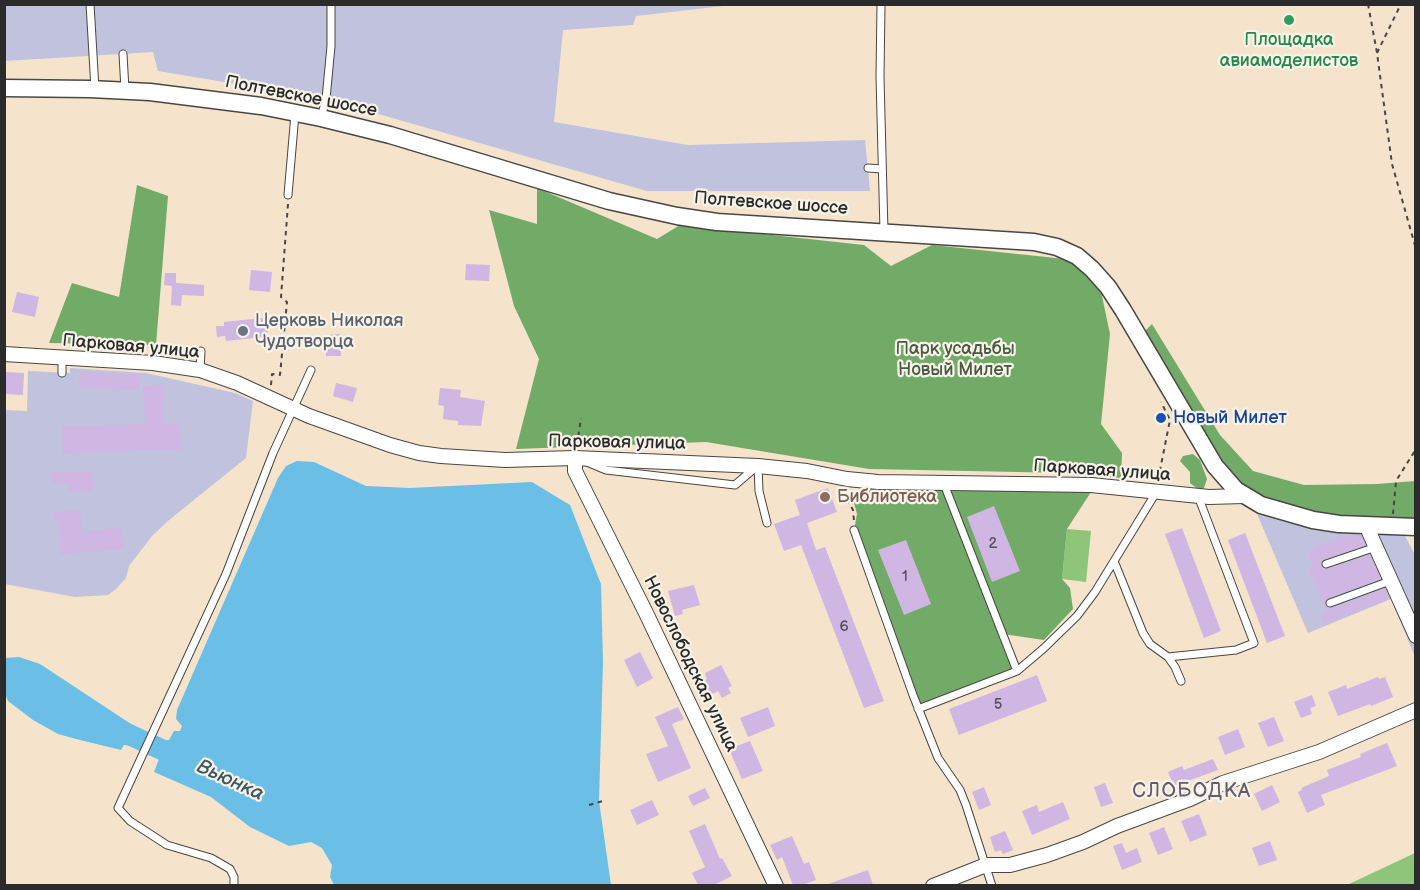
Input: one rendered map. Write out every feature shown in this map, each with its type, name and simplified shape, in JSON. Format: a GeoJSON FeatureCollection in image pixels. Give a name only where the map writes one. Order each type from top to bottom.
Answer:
{"type":"FeatureCollection","features":[{"type":"Feature","properties":{"kind":"street","name":"Полтевское шоссе"},"geometry":{"type":"LineString","coordinates":[[4,88],[125,91],[203,98],[295,112],[390,135],[639,209],[717,222],[1034,242],[1057,247],[1077,256],[1092,269],[1113,295],[1215,466],[1229,484],[1244,496],[1261,505],[1313,520],[1339,524],[1416,527]]}},
{"type":"Feature","properties":{"kind":"street","name":"Парковая улица"},"geometry":{"type":"LineString","coordinates":[[4,354],[153,363],[200,370],[294,409],[390,445],[419,453],[489,459],[575,458],[758,466],[878,482],[1091,485],[1219,498],[1244,496]]}},
{"type":"Feature","properties":{"kind":"street","name":"Новослободская улица"},"geometry":{"type":"LineString","coordinates":[[575,458],[575,471],[646,613],[776,885]]}},
{"type":"Feature","properties":{"kind":"street"},"geometry":{"type":"LineString","coordinates":[[1369,525],[1369,532],[1416,636]]}},
{"type":"Feature","properties":{"kind":"street"},"geometry":{"type":"LineString","coordinates":[[933,885],[986,865],[1010,865],[1083,842],[1117,826],[1190,799],[1223,783],[1319,752],[1416,710]]}},
{"type":"Feature","properties":{"kind":"lane"},"geometry":{"type":"LineString","coordinates":[[90,4],[95,89]]}},
{"type":"Feature","properties":{"kind":"lane"},"geometry":{"type":"LineString","coordinates":[[321,118],[326,99],[331,46],[331,4]]}},
{"type":"Feature","properties":{"kind":"lane"},"geometry":{"type":"LineString","coordinates":[[881,4],[880,77],[884,232]]}},
{"type":"Feature","properties":{"kind":"lane"},"geometry":{"type":"LineString","coordinates":[[123,54],[125,91]]}},
{"type":"Feature","properties":{"kind":"lane"},"geometry":{"type":"LineString","coordinates":[[288,195],[295,112]]}},
{"type":"Feature","properties":{"kind":"lane"},"geometry":{"type":"LineString","coordinates":[[868,168],[882,169]]}},
{"type":"Feature","properties":{"kind":"lane"},"geometry":{"type":"LineString","coordinates":[[200,370],[201,351]]}},
{"type":"Feature","properties":{"kind":"lane"},"geometry":{"type":"LineString","coordinates":[[62,358],[62,373]]}},
{"type":"Feature","properties":{"kind":"lane"},"geometry":{"type":"LineString","coordinates":[[234,885],[234,878],[230,870],[211,858],[167,845],[130,821],[118,808],[226,574],[273,453],[311,370]]}},
{"type":"Feature","properties":{"kind":"lane"},"geometry":{"type":"LineString","coordinates":[[575,458],[606,470],[735,485],[758,466]]}},
{"type":"Feature","properties":{"kind":"lane"},"geometry":{"type":"LineString","coordinates":[[758,466],[759,491],[767,523]]}},
{"type":"Feature","properties":{"kind":"lane"},"geometry":{"type":"LineString","coordinates":[[944,484],[1017,671]]}},
{"type":"Feature","properties":{"kind":"lane"},"geometry":{"type":"LineString","coordinates":[[918,709],[1017,671],[1077,616],[1157,491]]}},
{"type":"Feature","properties":{"kind":"lane"},"geometry":{"type":"LineString","coordinates":[[1168,657],[1236,650],[1254,644],[1198,496]]}},
{"type":"Feature","properties":{"kind":"lane"},"geometry":{"type":"LineString","coordinates":[[854,530],[918,709],[938,758],[960,790],[992,885]]}},
{"type":"Feature","properties":{"kind":"lane"},"geometry":{"type":"LineString","coordinates":[[1326,564],[1376,547]]}},
{"type":"Feature","properties":{"kind":"lane"},"geometry":{"type":"LineString","coordinates":[[1114,561],[1143,633],[1150,644],[1168,657],[1175,666],[1181,681]]}},
{"type":"Feature","properties":{"kind":"lane"},"geometry":{"type":"LineString","coordinates":[[1330,603],[1390,581]]}},
{"type":"Feature","properties":{"kind":"path"},"geometry":{"type":"LineString","coordinates":[[1368,4],[1392,164],[1416,249]]}},
{"type":"Feature","properties":{"kind":"path"},"geometry":{"type":"LineString","coordinates":[[1377,53],[1401,4]]}},
{"type":"Feature","properties":{"kind":"path"},"geometry":{"type":"LineString","coordinates":[[270,398],[272,374],[280,375],[287,302],[281,297],[288,195]]}},
{"type":"Feature","properties":{"kind":"path"},"geometry":{"type":"LineString","coordinates":[[575,458],[580,418]]}},
{"type":"Feature","properties":{"kind":"path"},"geometry":{"type":"LineString","coordinates":[[1157,491],[1170,420]]}},
{"type":"Feature","properties":{"kind":"path"},"geometry":{"type":"LineString","coordinates":[[1392,526],[1396,481],[1416,448]]}},
{"type":"Feature","properties":{"kind":"path"},"geometry":{"type":"LineString","coordinates":[[843,478],[843,490],[853,510],[854,530]]}},
{"type":"Feature","properties":{"kind":"path"},"geometry":{"type":"LineString","coordinates":[[589,805],[603,801]]}},
{"type":"Feature","properties":{"kind":"shaded area"},"geometry":{"type":"Polygon","coordinates":[[[5,5],[732,5],[636,16],[633,25],[563,30],[554,122],[688,145],[865,140],[870,191],[647,191],[326,99],[158,71],[153,52],[5,61],[5,5]]]}},
{"type":"Feature","properties":{"kind":"shaded area"},"geometry":{"type":"Polygon","coordinates":[[[70,368],[146,373],[235,393],[253,401],[246,458],[152,536],[129,566],[126,578],[108,595],[75,597],[5,584],[4,410],[27,411],[28,371],[70,373],[70,368]]]}},
{"type":"Feature","properties":{"kind":"shaded area"},"geometry":{"type":"Polygon","coordinates":[[[1257,514],[1314,530],[1405,536],[1415,555],[1415,657],[1391,599],[1308,633],[1257,514]]]}},
{"type":"Feature","properties":{"kind":"green space"},"geometry":{"type":"Polygon","coordinates":[[[137,185],[168,196],[156,345],[49,343],[72,283],[119,297],[137,185]]]}},
{"type":"Feature","properties":{"kind":"green space","name":"Парк усадьбы Новый Милет"},"geometry":{"type":"Polygon","coordinates":[[[537,188],[657,239],[680,225],[864,245],[891,266],[932,245],[1065,259],[1099,282],[1110,334],[1101,424],[1122,453],[1121,478],[1068,473],[869,469],[706,442],[516,449],[539,359],[514,306],[489,210],[537,224],[537,188]]]}},
{"type":"Feature","properties":{"kind":"green space"},"geometry":{"type":"Polygon","coordinates":[[[1152,324],[1220,435],[1253,471],[1304,485],[1415,481],[1415,521],[1332,516],[1295,508],[1247,489],[1222,464],[1144,332],[1152,324]]]}},
{"type":"Feature","properties":{"kind":"green space"},"geometry":{"type":"Polygon","coordinates":[[[1193,454],[1200,460],[1207,479],[1204,488],[1199,490],[1190,483],[1190,472],[1180,461],[1183,456],[1193,454]]]}},
{"type":"Feature","properties":{"kind":"green space"},"geometry":{"type":"Polygon","coordinates":[[[865,486],[940,490],[1091,492],[1067,529],[1062,579],[1070,588],[1073,609],[1044,640],[1003,634],[1017,671],[918,709],[854,530],[857,514],[853,499],[865,486]]]}},
{"type":"Feature","properties":{"kind":"green space"},"geometry":{"type":"Polygon","coordinates":[[[1067,529],[1091,531],[1086,582],[1062,579],[1067,529]]]}},
{"type":"Feature","properties":{"kind":"green space"},"geometry":{"type":"Polygon","coordinates":[[[1415,853],[1415,885],[1347,885],[1415,853]]]}},
{"type":"Feature","properties":{"kind":"water"},"geometry":{"type":"Polygon","coordinates":[[[297,461],[314,462],[366,486],[410,488],[532,482],[570,505],[601,584],[603,662],[599,801],[611,885],[334,885],[330,877],[332,865],[322,848],[311,842],[289,846],[250,827],[211,797],[154,772],[159,759],[153,754],[158,740],[169,740],[174,731],[180,731],[182,726],[176,719],[177,710],[278,478],[286,466],[297,461]]]}},
{"type":"Feature","properties":{"kind":"water"},"geometry":{"type":"Polygon","coordinates":[[[19,657],[40,664],[131,724],[131,727],[142,733],[136,746],[124,745],[121,750],[58,734],[33,720],[8,701],[5,694],[5,658],[19,657]]]}},
{"type":"Feature","properties":{"kind":"building"},"geometry":{"type":"Polygon","coordinates":[[[466,264],[490,265],[489,281],[465,280],[466,264]]]}},
{"type":"Feature","properties":{"kind":"building"},"geometry":{"type":"Polygon","coordinates":[[[251,270],[272,272],[270,292],[249,290],[251,270]]]}},
{"type":"Feature","properties":{"kind":"building"},"geometry":{"type":"Polygon","coordinates":[[[165,273],[176,273],[176,283],[204,285],[204,296],[182,295],[181,306],[171,305],[172,286],[164,285],[165,273]]]}},
{"type":"Feature","properties":{"kind":"building"},"geometry":{"type":"Polygon","coordinates":[[[17,292],[39,297],[35,317],[12,312],[17,292]]]}},
{"type":"Feature","properties":{"kind":"building","name":"Церковь Николая Чудотворца"},"geometry":{"type":"Polygon","coordinates":[[[262,318],[268,320],[270,324],[270,329],[264,337],[226,341],[225,336],[217,337],[216,326],[224,326],[224,322],[262,318]]]}},
{"type":"Feature","properties":{"kind":"building"},"geometry":{"type":"Polygon","coordinates":[[[341,334],[341,356],[326,356],[326,335],[341,334]]]}},
{"type":"Feature","properties":{"kind":"building"},"geometry":{"type":"Polygon","coordinates":[[[4,372],[24,373],[23,395],[4,394],[4,372]]]}},
{"type":"Feature","properties":{"kind":"building"},"geometry":{"type":"Polygon","coordinates":[[[80,372],[140,375],[140,390],[79,387],[80,372]]]}},
{"type":"Feature","properties":{"kind":"building"},"geometry":{"type":"Polygon","coordinates":[[[336,383],[357,388],[353,402],[333,396],[336,383]]]}},
{"type":"Feature","properties":{"kind":"building"},"geometry":{"type":"Polygon","coordinates":[[[163,385],[164,424],[180,423],[181,449],[63,453],[62,427],[145,424],[143,386],[163,385]]]}},
{"type":"Feature","properties":{"kind":"building"},"geometry":{"type":"Polygon","coordinates":[[[440,388],[461,390],[460,397],[485,401],[481,426],[458,425],[458,421],[443,419],[444,406],[438,405],[440,388]]]}},
{"type":"Feature","properties":{"kind":"building"},"geometry":{"type":"Polygon","coordinates":[[[51,472],[93,472],[93,491],[69,491],[69,483],[51,483],[51,472]]]}},
{"type":"Feature","properties":{"kind":"building"},"geometry":{"type":"Polygon","coordinates":[[[828,488],[837,512],[807,523],[816,550],[825,547],[884,701],[864,708],[801,545],[784,551],[774,524],[800,515],[795,500],[828,488]]]}},
{"type":"Feature","properties":{"kind":"building"},"geometry":{"type":"Polygon","coordinates":[[[994,506],[1020,571],[992,582],[967,517],[994,506]]]}},
{"type":"Feature","properties":{"kind":"building"},"geometry":{"type":"Polygon","coordinates":[[[80,510],[82,532],[122,528],[124,549],[61,554],[58,521],[54,521],[53,512],[80,510]]]}},
{"type":"Feature","properties":{"kind":"building"},"geometry":{"type":"Polygon","coordinates":[[[1182,528],[1221,631],[1204,638],[1165,534],[1182,528]]]}},
{"type":"Feature","properties":{"kind":"building"},"geometry":{"type":"Polygon","coordinates":[[[1245,533],[1285,636],[1267,643],[1228,540],[1245,533]]]}},
{"type":"Feature","properties":{"kind":"building"},"geometry":{"type":"Polygon","coordinates":[[[1349,535],[1361,535],[1365,545],[1324,559],[1321,562],[1322,568],[1328,569],[1370,555],[1380,579],[1328,598],[1325,605],[1332,608],[1385,589],[1389,599],[1323,624],[1320,615],[1326,613],[1308,569],[1314,567],[1308,555],[1316,546],[1349,535]]]}},
{"type":"Feature","properties":{"kind":"building"},"geometry":{"type":"Polygon","coordinates":[[[906,540],[931,604],[904,615],[878,550],[906,540]]]}},
{"type":"Feature","properties":{"kind":"building"},"geometry":{"type":"Polygon","coordinates":[[[694,585],[700,605],[682,610],[683,614],[675,616],[668,591],[694,585]]]}},
{"type":"Feature","properties":{"kind":"building"},"geometry":{"type":"Polygon","coordinates":[[[640,652],[653,678],[637,687],[624,660],[640,652]]]}},
{"type":"Feature","properties":{"kind":"building"},"geometry":{"type":"Polygon","coordinates":[[[721,665],[732,686],[728,688],[731,693],[722,698],[718,691],[704,699],[697,684],[707,679],[705,673],[721,665]]]}},
{"type":"Feature","properties":{"kind":"building"},"geometry":{"type":"Polygon","coordinates":[[[1037,675],[1047,701],[959,735],[949,709],[1037,675]]]}},
{"type":"Feature","properties":{"kind":"building"},"geometry":{"type":"Polygon","coordinates":[[[1378,677],[1379,679],[1385,677],[1393,697],[1338,716],[1328,692],[1346,685],[1347,689],[1378,677]]]}},
{"type":"Feature","properties":{"kind":"building"},"geometry":{"type":"Polygon","coordinates":[[[1312,695],[1316,706],[1310,708],[1312,714],[1301,718],[1294,702],[1312,695]]]}},
{"type":"Feature","properties":{"kind":"building"},"geometry":{"type":"Polygon","coordinates":[[[678,707],[684,719],[672,724],[691,768],[658,782],[646,754],[668,746],[655,717],[678,707]]]}},
{"type":"Feature","properties":{"kind":"building"},"geometry":{"type":"Polygon","coordinates":[[[768,707],[775,726],[748,737],[740,718],[768,707]]]}},
{"type":"Feature","properties":{"kind":"building"},"geometry":{"type":"Polygon","coordinates":[[[1274,717],[1284,741],[1268,747],[1258,723],[1274,717]]]}},
{"type":"Feature","properties":{"kind":"building"},"geometry":{"type":"Polygon","coordinates":[[[1238,729],[1245,747],[1225,755],[1218,737],[1238,729]]]}},
{"type":"Feature","properties":{"kind":"building"},"geometry":{"type":"Polygon","coordinates":[[[750,741],[763,771],[742,779],[729,749],[750,741]]]}},
{"type":"Feature","properties":{"kind":"building"},"geometry":{"type":"Polygon","coordinates":[[[1387,743],[1397,766],[1321,795],[1325,805],[1307,813],[1298,792],[1302,790],[1301,788],[1329,776],[1327,770],[1361,757],[1360,754],[1387,743]]]}},
{"type":"Feature","properties":{"kind":"building"},"geometry":{"type":"Polygon","coordinates":[[[1213,759],[1218,770],[1174,786],[1168,772],[1182,766],[1184,770],[1213,759]]]}},
{"type":"Feature","properties":{"kind":"building"},"geometry":{"type":"Polygon","coordinates":[[[1105,783],[1113,803],[1101,807],[1094,787],[1105,783]]]}},
{"type":"Feature","properties":{"kind":"building"},"geometry":{"type":"Polygon","coordinates":[[[1272,785],[1280,802],[1262,811],[1254,794],[1272,785]]]}},
{"type":"Feature","properties":{"kind":"building"},"geometry":{"type":"Polygon","coordinates":[[[984,787],[991,805],[979,810],[972,792],[984,787]]]}},
{"type":"Feature","properties":{"kind":"building"},"geometry":{"type":"Polygon","coordinates":[[[705,788],[710,798],[693,806],[688,796],[705,788]]]}},
{"type":"Feature","properties":{"kind":"building"},"geometry":{"type":"Polygon","coordinates":[[[652,800],[659,815],[637,825],[630,810],[652,800]]]}},
{"type":"Feature","properties":{"kind":"building"},"geometry":{"type":"Polygon","coordinates":[[[1063,802],[1070,819],[1032,835],[1022,811],[1037,805],[1039,812],[1063,802]]]}},
{"type":"Feature","properties":{"kind":"building"},"geometry":{"type":"Polygon","coordinates":[[[1199,814],[1207,835],[1190,842],[1181,821],[1199,814]]]}},
{"type":"Feature","properties":{"kind":"building"},"geometry":{"type":"Polygon","coordinates":[[[705,824],[720,859],[722,858],[732,876],[714,885],[698,885],[692,873],[705,867],[689,831],[705,824]]]}},
{"type":"Feature","properties":{"kind":"building"},"geometry":{"type":"Polygon","coordinates":[[[1164,827],[1173,849],[1158,855],[1149,833],[1164,827]]]}},
{"type":"Feature","properties":{"kind":"building"},"geometry":{"type":"Polygon","coordinates":[[[1005,831],[1013,850],[1003,854],[1001,850],[995,852],[990,837],[1005,831]]]}},
{"type":"Feature","properties":{"kind":"building"},"geometry":{"type":"Polygon","coordinates":[[[792,836],[804,864],[809,862],[816,880],[802,885],[793,885],[782,857],[777,860],[770,845],[792,836]]]}},
{"type":"Feature","properties":{"kind":"building"},"geometry":{"type":"Polygon","coordinates":[[[1270,841],[1277,860],[1259,866],[1252,848],[1270,841]]]}},
{"type":"Feature","properties":{"kind":"building"},"geometry":{"type":"Polygon","coordinates":[[[1122,843],[1126,853],[1137,848],[1142,862],[1122,870],[1113,846],[1122,843]]]}},
{"type":"Feature","properties":{"kind":"building"},"geometry":{"type":"Polygon","coordinates":[[[868,870],[873,885],[828,885],[828,884],[868,870]]]}},
{"type":"Feature","properties":{"kind":"waterway","name":"Вьюнка"},"geometry":{"type":"LineString","coordinates":[[115,728],[182,759]]}},
{"type":"Feature","properties":{"kind":"place","name":"Площадка авиамоделистов"},"geometry":{"type":"Point","coordinates":[1289,20]}},
{"type":"Feature","properties":{"kind":"place","name":"Церковь Николая Чудотворца"},"geometry":{"type":"Point","coordinates":[243,331]}},
{"type":"Feature","properties":{"kind":"place","name":"Новый Милет"},"geometry":{"type":"Point","coordinates":[1161,418]}},
{"type":"Feature","properties":{"kind":"place","name":"Библиотека"},"geometry":{"type":"Point","coordinates":[825,497]}},
{"type":"Feature","properties":{"kind":"district","name":"СЛОБОДКА"},"geometry":{"type":"Point","coordinates":[1192,792]}}]}
